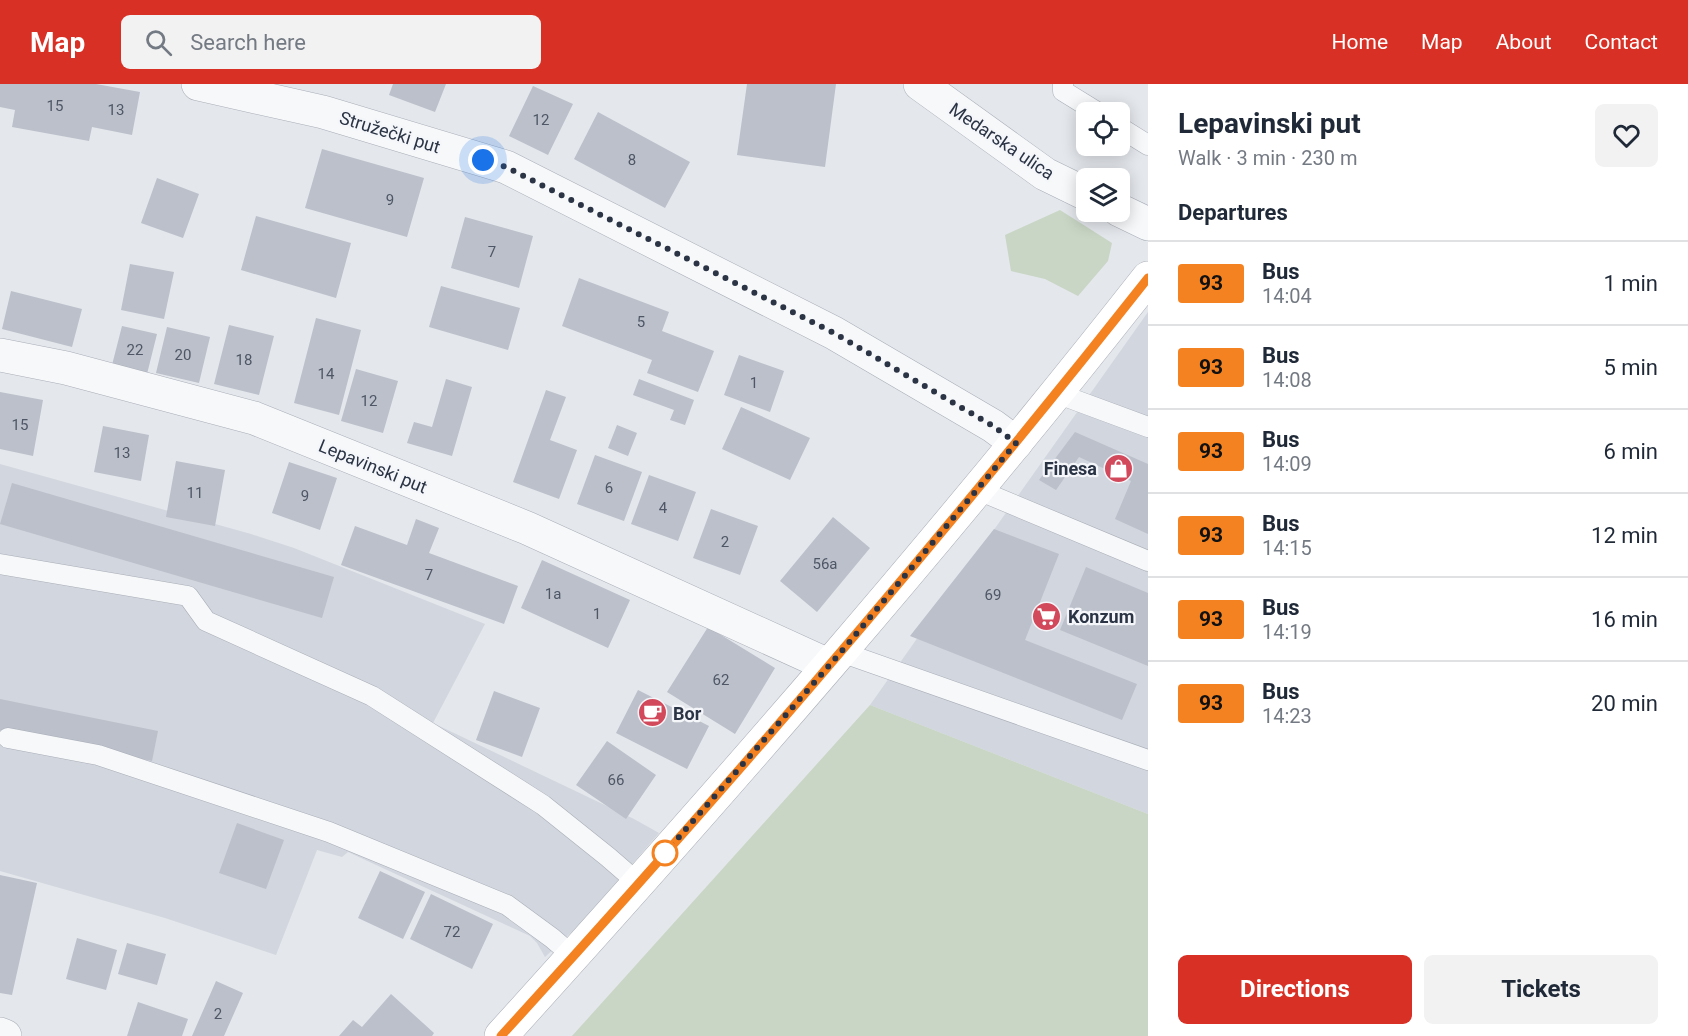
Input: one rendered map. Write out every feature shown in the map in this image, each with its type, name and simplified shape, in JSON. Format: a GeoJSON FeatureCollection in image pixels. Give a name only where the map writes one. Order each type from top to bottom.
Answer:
{"type":"FeatureCollection","features":[{"type":"Feature","properties":{"kind":"street","name":"Stružečki put"},"geometry":{"type":"LineString","coordinates":[[198,84],[323,112],[506,167],[834,333],[993,426],[1016,443]]}},
{"type":"Feature","properties":{"kind":"street","name":"Medarska ulica"},"geometry":{"type":"LineString","coordinates":[[920,84],[1046,174],[1076,189]]}},
{"type":"Feature","properties":{"kind":"street"},"geometry":{"type":"LineString","coordinates":[[1130,215],[1148,224]]}},
{"type":"Feature","properties":{"kind":"street"},"geometry":{"type":"LineString","coordinates":[[501,1036],[835,659],[978,490],[1148,278]]}},
{"type":"Feature","properties":{"kind":"street","name":"Lepavinski put"},"geometry":{"type":"LineString","coordinates":[[0,356],[66,368],[254,418],[527,528],[835,659]]}},
{"type":"Feature","properties":{"kind":"street"},"geometry":{"type":"LineString","coordinates":[[0,1034],[5,1036]]}},
{"type":"Feature","properties":{"kind":"lane"},"geometry":{"type":"LineString","coordinates":[[1064,84],[1063,91],[1081,102]]}},
{"type":"Feature","properties":{"kind":"lane"},"geometry":{"type":"LineString","coordinates":[[1130,134],[1148,145]]}},
{"type":"Feature","properties":{"kind":"lane"},"geometry":{"type":"LineString","coordinates":[[1056,393],[1148,428]]}},
{"type":"Feature","properties":{"kind":"lane"},"geometry":{"type":"LineString","coordinates":[[978,490],[1148,561]]}},
{"type":"Feature","properties":{"kind":"lane"},"geometry":{"type":"LineString","coordinates":[[0,564],[188,596],[206,621],[372,696],[543,804],[638,884]]}},
{"type":"Feature","properties":{"kind":"lane"},"geometry":{"type":"LineString","coordinates":[[835,659],[1148,760]]}},
{"type":"Feature","properties":{"kind":"lane"},"geometry":{"type":"LineString","coordinates":[[8,738],[98,755],[329,832],[507,905],[573,956]]}},
{"type":"Feature","properties":{"kind":"shaded area"},"geometry":{"type":"Polygon","coordinates":[[[1148,312],[1148,814],[870,705],[1148,312]]]}},
{"type":"Feature","properties":{"kind":"shaded area"},"geometry":{"type":"Polygon","coordinates":[[[0,464],[294,548],[485,624],[433,723],[659,833],[582,922],[545,957],[530,936],[348,852],[342,857],[317,850],[276,955],[165,918],[0,871],[0,464]]]}},
{"type":"Feature","properties":{"kind":"green space"},"geometry":{"type":"Polygon","coordinates":[[[1060,210],[1112,243],[1108,261],[1078,296],[1045,279],[1011,271],[1005,235],[1060,210]]]}},
{"type":"Feature","properties":{"kind":"green space"},"geometry":{"type":"Polygon","coordinates":[[[870,705],[1148,814],[1148,1036],[572,1036],[870,705]]]}},
{"type":"Feature","properties":{"kind":"building"},"geometry":{"type":"Polygon","coordinates":[[[0,84],[96,84],[140,92],[132,135],[92,127],[89,141],[12,127],[15,110],[0,107],[0,84]]]}},
{"type":"Feature","properties":{"kind":"building"},"geometry":{"type":"Polygon","coordinates":[[[393,84],[446,84],[435,112],[389,95],[393,84]]]}},
{"type":"Feature","properties":{"kind":"building"},"geometry":{"type":"Polygon","coordinates":[[[747,84],[836,84],[825,167],[737,155],[747,84]]]}},
{"type":"Feature","properties":{"kind":"building"},"geometry":{"type":"Polygon","coordinates":[[[533,86],[573,104],[548,155],[509,136],[533,86]]]}},
{"type":"Feature","properties":{"kind":"building"},"geometry":{"type":"Polygon","coordinates":[[[598,112],[690,162],[665,208],[574,159],[598,112]]]}},
{"type":"Feature","properties":{"kind":"building"},"geometry":{"type":"Polygon","coordinates":[[[322,149],[424,178],[407,237],[305,208],[322,149]]]}},
{"type":"Feature","properties":{"kind":"building"},"geometry":{"type":"Polygon","coordinates":[[[157,178],[199,194],[183,238],[141,223],[157,178]]]}},
{"type":"Feature","properties":{"kind":"building"},"geometry":{"type":"Polygon","coordinates":[[[256,216],[351,243],[336,298],[241,270],[256,216]]]}},
{"type":"Feature","properties":{"kind":"building"},"geometry":{"type":"Polygon","coordinates":[[[465,217],[533,236],[519,288],[451,268],[465,217]]]}},
{"type":"Feature","properties":{"kind":"building"},"geometry":{"type":"Polygon","coordinates":[[[130,264],[174,272],[164,319],[121,310],[130,264]]]}},
{"type":"Feature","properties":{"kind":"building"},"geometry":{"type":"Polygon","coordinates":[[[579,278],[669,312],[662,331],[714,351],[698,392],[647,373],[652,360],[562,326],[579,278]]]}},
{"type":"Feature","properties":{"kind":"building"},"geometry":{"type":"Polygon","coordinates":[[[441,286],[520,308],[508,350],[429,327],[441,286]]]}},
{"type":"Feature","properties":{"kind":"building"},"geometry":{"type":"Polygon","coordinates":[[[11,291],[82,309],[72,347],[2,329],[11,291]]]}},
{"type":"Feature","properties":{"kind":"building"},"geometry":{"type":"Polygon","coordinates":[[[316,318],[361,330],[339,415],[294,403],[316,318]]]}},
{"type":"Feature","properties":{"kind":"building"},"geometry":{"type":"Polygon","coordinates":[[[229,325],[274,336],[259,395],[214,384],[229,325]]]}},
{"type":"Feature","properties":{"kind":"building"},"geometry":{"type":"Polygon","coordinates":[[[122,326],[157,334],[147,374],[112,365],[122,326]]]}},
{"type":"Feature","properties":{"kind":"building"},"geometry":{"type":"Polygon","coordinates":[[[167,327],[210,337],[199,383],[156,373],[167,327]]]}},
{"type":"Feature","properties":{"kind":"building"},"geometry":{"type":"Polygon","coordinates":[[[739,355],[784,371],[770,412],[724,395],[739,355]]]}},
{"type":"Feature","properties":{"kind":"building"},"geometry":{"type":"Polygon","coordinates":[[[356,369],[398,381],[383,433],[341,421],[356,369]]]}},
{"type":"Feature","properties":{"kind":"building"},"geometry":{"type":"Polygon","coordinates":[[[446,379],[472,387],[452,456],[407,443],[414,422],[432,427],[446,379]]]}},
{"type":"Feature","properties":{"kind":"building"},"geometry":{"type":"Polygon","coordinates":[[[639,379],[694,400],[685,425],[670,420],[674,410],[633,395],[639,379]]]}},
{"type":"Feature","properties":{"kind":"building"},"geometry":{"type":"Polygon","coordinates":[[[546,390],[566,397],[550,440],[577,450],[559,499],[513,482],[546,390]]]}},
{"type":"Feature","properties":{"kind":"building"},"geometry":{"type":"Polygon","coordinates":[[[0,392],[43,400],[33,456],[0,449],[0,392]]]}},
{"type":"Feature","properties":{"kind":"building"},"geometry":{"type":"Polygon","coordinates":[[[741,407],[810,438],[790,480],[722,449],[741,407]]]}},
{"type":"Feature","properties":{"kind":"building"},"geometry":{"type":"Polygon","coordinates":[[[617,425],[637,433],[628,456],[608,448],[617,425]]]}},
{"type":"Feature","properties":{"kind":"building"},"geometry":{"type":"Polygon","coordinates":[[[103,426],[149,435],[141,481],[94,472],[103,426]]]}},
{"type":"Feature","properties":{"kind":"building"},"geometry":{"type":"Polygon","coordinates":[[[1075,432],[1148,464],[1148,534],[1115,519],[1131,481],[1079,457],[1056,490],[1039,480],[1075,432]]]}},
{"type":"Feature","properties":{"kind":"building"},"geometry":{"type":"Polygon","coordinates":[[[595,455],[642,472],[624,521],[577,504],[595,455]]]}},
{"type":"Feature","properties":{"kind":"building"},"geometry":{"type":"Polygon","coordinates":[[[176,461],[225,470],[215,526],[166,517],[176,461]]]}},
{"type":"Feature","properties":{"kind":"building"},"geometry":{"type":"Polygon","coordinates":[[[289,462],[337,478],[320,530],[272,513],[289,462]]]}},
{"type":"Feature","properties":{"kind":"building"},"geometry":{"type":"Polygon","coordinates":[[[649,475],[696,492],[678,541],[631,524],[649,475]]]}},
{"type":"Feature","properties":{"kind":"building"},"geometry":{"type":"Polygon","coordinates":[[[12,483],[334,577],[322,618],[0,524],[12,483]]]}},
{"type":"Feature","properties":{"kind":"building"},"geometry":{"type":"Polygon","coordinates":[[[711,509],[758,526],[740,575],[693,558],[711,509]]]}},
{"type":"Feature","properties":{"kind":"building"},"geometry":{"type":"Polygon","coordinates":[[[833,517],[870,548],[817,612],[780,581],[833,517]]]}},
{"type":"Feature","properties":{"kind":"building"},"geometry":{"type":"Polygon","coordinates":[[[416,519],[439,528],[429,553],[518,586],[504,624],[341,565],[355,526],[407,545],[416,519]]]}},
{"type":"Feature","properties":{"kind":"building"},"geometry":{"type":"Polygon","coordinates":[[[994,529],[1059,554],[1025,640],[1137,684],[1122,720],[910,636],[994,529]]]}},
{"type":"Feature","properties":{"kind":"building"},"geometry":{"type":"Polygon","coordinates":[[[542,560],[630,600],[608,648],[521,608],[542,560]]]}},
{"type":"Feature","properties":{"kind":"building"},"geometry":{"type":"Polygon","coordinates":[[[1086,567],[1148,593],[1148,666],[1060,630],[1086,567]]]}},
{"type":"Feature","properties":{"kind":"building"},"geometry":{"type":"Polygon","coordinates":[[[708,627],[775,668],[735,734],[667,692],[708,627]]]}},
{"type":"Feature","properties":{"kind":"building"},"geometry":{"type":"Polygon","coordinates":[[[638,690],[709,726],[687,769],[616,733],[638,690]]]}},
{"type":"Feature","properties":{"kind":"building"},"geometry":{"type":"Polygon","coordinates":[[[494,691],[540,708],[522,757],[476,740],[494,691]]]}},
{"type":"Feature","properties":{"kind":"building"},"geometry":{"type":"Polygon","coordinates":[[[0,699],[158,731],[152,761],[0,730],[0,699]]]}},
{"type":"Feature","properties":{"kind":"building"},"geometry":{"type":"Polygon","coordinates":[[[607,741],[656,775],[626,819],[576,785],[607,741]]]}},
{"type":"Feature","properties":{"kind":"building"},"geometry":{"type":"Polygon","coordinates":[[[237,823],[284,840],[266,889],[219,873],[237,823]]]}},
{"type":"Feature","properties":{"kind":"building"},"geometry":{"type":"Polygon","coordinates":[[[380,871],[425,892],[403,939],[358,918],[380,871]]]}},
{"type":"Feature","properties":{"kind":"building"},"geometry":{"type":"Polygon","coordinates":[[[0,875],[37,883],[12,995],[0,993],[0,875]]]}},
{"type":"Feature","properties":{"kind":"building"},"geometry":{"type":"Polygon","coordinates":[[[431,894],[493,924],[472,969],[410,939],[431,894]]]}},
{"type":"Feature","properties":{"kind":"building"},"geometry":{"type":"Polygon","coordinates":[[[77,938],[117,950],[106,990],[66,979],[77,938]]]}},
{"type":"Feature","properties":{"kind":"building"},"geometry":{"type":"Polygon","coordinates":[[[127,943],[166,954],[157,985],[118,974],[127,943]]]}},
{"type":"Feature","properties":{"kind":"building"},"geometry":{"type":"Polygon","coordinates":[[[216,981],[243,993],[224,1036],[192,1036],[216,981]]]}},
{"type":"Feature","properties":{"kind":"building"},"geometry":{"type":"Polygon","coordinates":[[[391,994],[434,1033],[432,1036],[339,1036],[353,1020],[362,1027],[391,994]]]}},
{"type":"Feature","properties":{"kind":"building"},"geometry":{"type":"Polygon","coordinates":[[[138,1002],[188,1019],[182,1036],[127,1036],[138,1002]]]}},
{"type":"Feature","properties":{"kind":"bus line","name":"93"},"geometry":{"type":"LineString","coordinates":[[501,1036],[841,652],[978,490],[1148,278]]}},
{"type":"Feature","properties":{"kind":"place","name":"Finesa"},"geometry":{"type":"Point","coordinates":[1118,468]}},
{"type":"Feature","properties":{"kind":"place","name":"Konzum"},"geometry":{"type":"Point","coordinates":[1047,616]}},
{"type":"Feature","properties":{"kind":"place","name":"Bor"},"geometry":{"type":"Point","coordinates":[652,713]}},
{"type":"Feature","properties":{"kind":"route"},"geometry":{"type":"LineString","coordinates":[[483,160],[506,167],[834,333],[993,426],[1016,443],[841,652],[665,853]]}}]}
